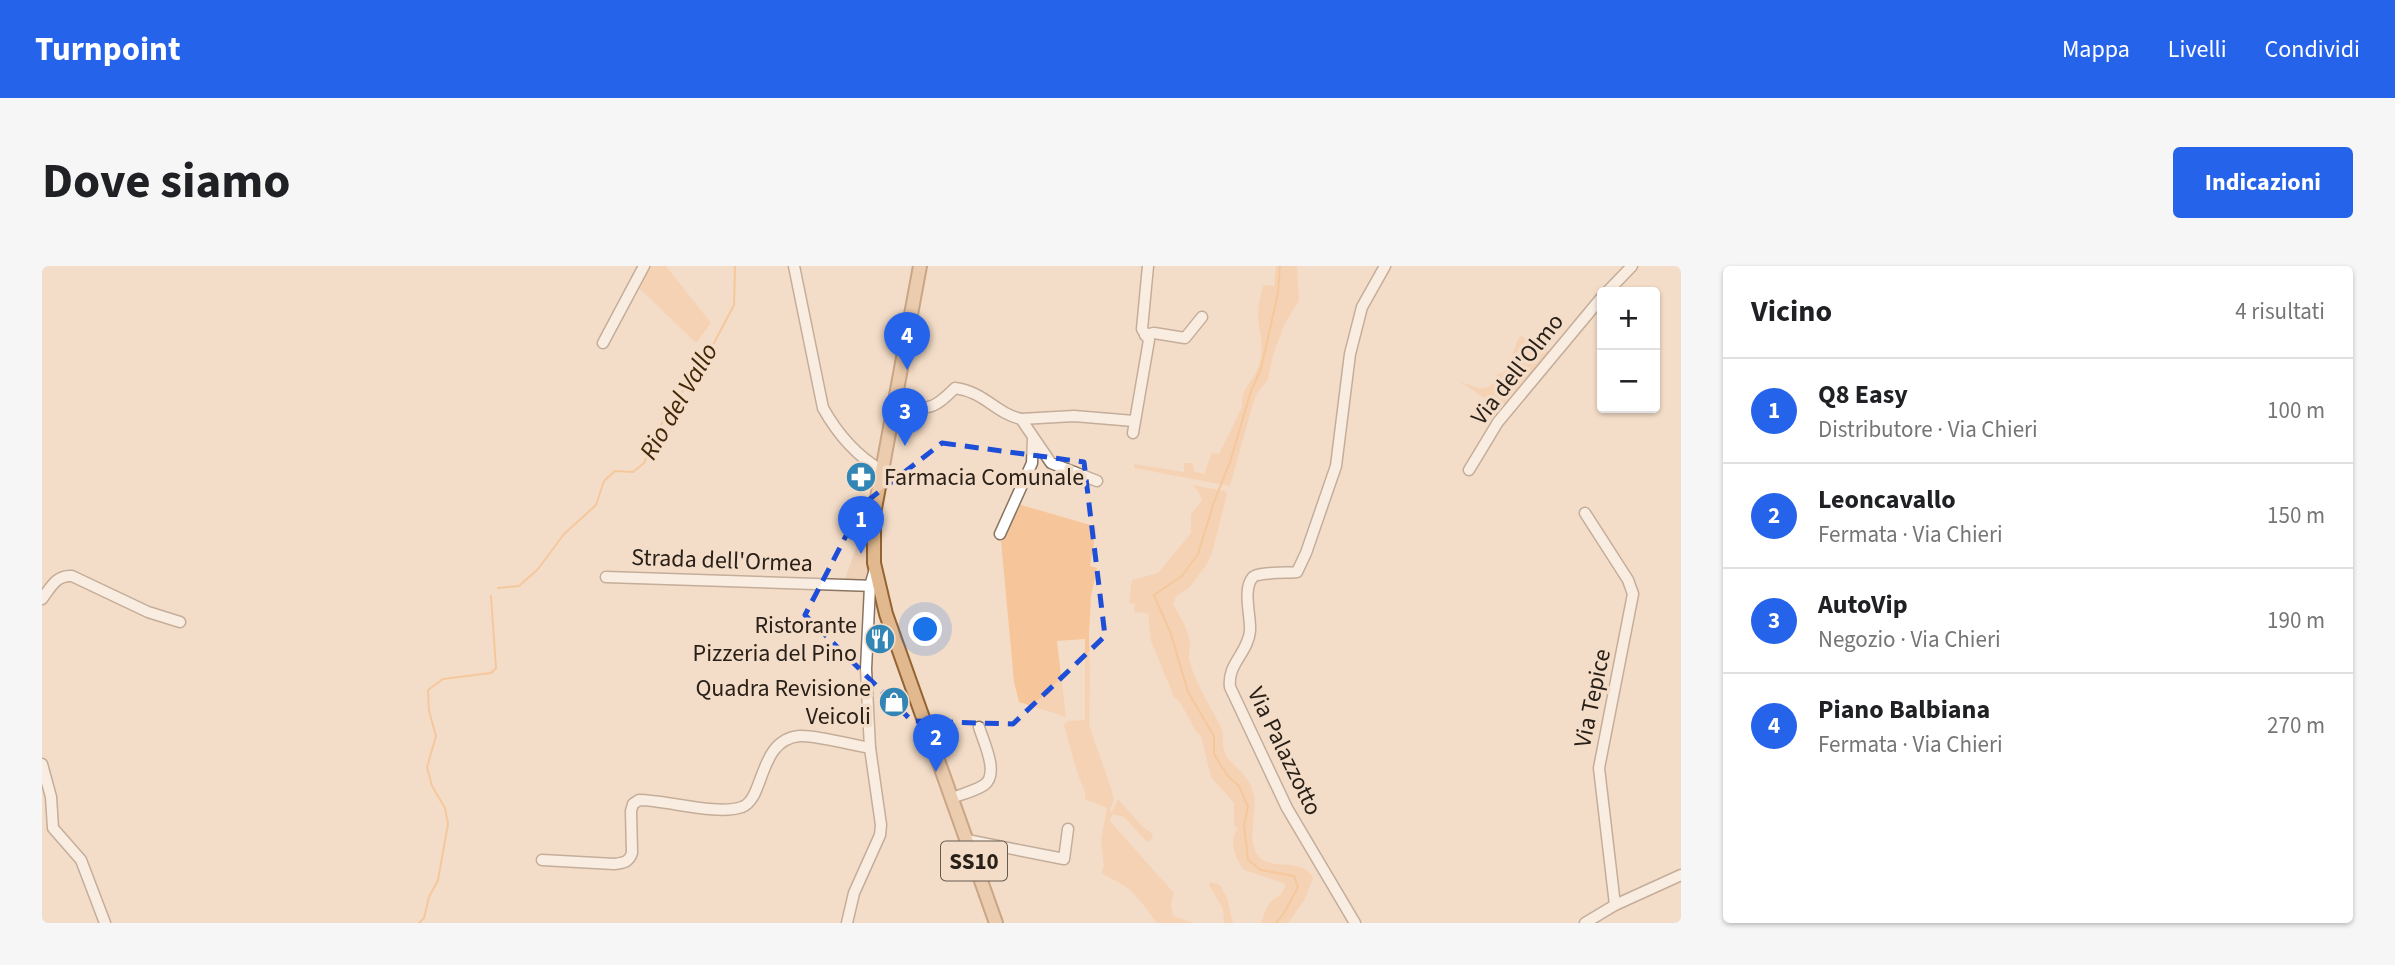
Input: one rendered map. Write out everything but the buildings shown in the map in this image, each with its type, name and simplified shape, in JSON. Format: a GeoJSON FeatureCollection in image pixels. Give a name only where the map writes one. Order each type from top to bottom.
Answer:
{"type":"FeatureCollection","features":[{"type":"Feature","properties":{"kind":"main road","name":"SS10"},"geometry":{"type":"LineString","coordinates":[[920,266],[874,514],[874,586],[996,923]]}},
{"type":"Feature","properties":{"kind":"street"},"geometry":{"type":"LineString","coordinates":[[603,343],[644,266]]}},
{"type":"Feature","properties":{"kind":"street"},"geometry":{"type":"LineString","coordinates":[[793,266],[824,408],[831,422],[866,461],[881,470]]}},
{"type":"Feature","properties":{"kind":"street"},"geometry":{"type":"LineString","coordinates":[[1133,433],[1149,340],[1142,328],[1148,266]]}},
{"type":"Feature","properties":{"kind":"street","name":"Via Palazzotto"},"geometry":{"type":"LineString","coordinates":[[1354,923],[1266,766],[1228,677],[1247,643],[1250,632],[1248,590],[1251,579],[1257,575],[1297,572],[1306,553],[1336,466],[1353,342],[1363,307],[1385,266]]}},
{"type":"Feature","properties":{"kind":"street"},"geometry":{"type":"LineString","coordinates":[[1612,287],[1632,266]]}},
{"type":"Feature","properties":{"kind":"street","name":"Via dell'Olmo"},"geometry":{"type":"LineString","coordinates":[[1469,470],[1498,422],[1597,303]]}},
{"type":"Feature","properties":{"kind":"street"},"geometry":{"type":"LineString","coordinates":[[1146,335],[1185,338],[1202,317]]}},
{"type":"Feature","properties":{"kind":"street"},"geometry":{"type":"LineString","coordinates":[[894,399],[931,408],[938,405],[955,388],[971,390],[1011,417],[1021,419],[1074,416],[1134,421]]}},
{"type":"Feature","properties":{"kind":"street"},"geometry":{"type":"LineString","coordinates":[[1021,419],[1051,463],[1097,481]]}},
{"type":"Feature","properties":{"kind":"street"},"geometry":{"type":"LineString","coordinates":[[1000,534],[1032,463],[1033,437]]}},
{"type":"Feature","properties":{"kind":"street","name":"Via Tepice"},"geometry":{"type":"LineString","coordinates":[[1585,513],[1628,580],[1633,594],[1599,768],[1615,905]]}},
{"type":"Feature","properties":{"kind":"street"},"geometry":{"type":"LineString","coordinates":[[42,599],[63,575],[72,576],[148,612],[180,622]]}},
{"type":"Feature","properties":{"kind":"street","name":"Strada dell'Ormea"},"geometry":{"type":"LineString","coordinates":[[606,577],[874,586]]}},
{"type":"Feature","properties":{"kind":"street"},"geometry":{"type":"LineString","coordinates":[[847,923],[854,893],[880,835],[880,812],[870,748],[866,669],[874,586]]}},
{"type":"Feature","properties":{"kind":"street"},"geometry":{"type":"LineString","coordinates":[[952,798],[985,784],[989,779],[991,767],[979,727]]}},
{"type":"Feature","properties":{"kind":"street"},"geometry":{"type":"LineString","coordinates":[[542,860],[614,864],[630,860],[631,811],[633,804],[639,800],[722,809],[743,807],[750,802],[761,774],[778,746],[797,736],[870,748]]}},
{"type":"Feature","properties":{"kind":"street"},"geometry":{"type":"LineString","coordinates":[[42,764],[51,797],[54,828],[81,860],[105,923]]}},
{"type":"Feature","properties":{"kind":"street"},"geometry":{"type":"LineString","coordinates":[[967,840],[1064,859],[1069,829]]}},
{"type":"Feature","properties":{"kind":"street"},"geometry":{"type":"LineString","coordinates":[[1585,923],[1615,905],[1681,875]]}},
{"type":"Feature","properties":{"kind":"highlighted area"},"geometry":{"type":"Polygon","coordinates":[[[942,443],[1084,462],[1105,636],[1013,724],[912,721],[805,615],[862,505],[942,443]]]}},
{"type":"Feature","properties":{"kind":"shaded area"},"geometry":{"type":"Polygon","coordinates":[[[650,266],[666,266],[711,323],[696,343],[638,287],[650,266]]]}},
{"type":"Feature","properties":{"kind":"shaded area"},"geometry":{"type":"Polygon","coordinates":[[[1276,266],[1297,266],[1299,301],[1285,323],[1273,355],[1268,380],[1257,393],[1230,486],[1134,468],[1134,464],[1184,472],[1184,463],[1193,463],[1194,471],[1204,474],[1212,453],[1219,454],[1260,361],[1262,349],[1259,306],[1263,285],[1274,286],[1276,266]]]}},
{"type":"Feature","properties":{"kind":"shaded area"},"geometry":{"type":"Polygon","coordinates":[[[1520,336],[1549,352],[1507,408],[1460,382],[1482,388],[1490,386],[1497,374],[1503,373],[1506,368],[1520,336]]]}},
{"type":"Feature","properties":{"kind":"shaded area"},"geometry":{"type":"Polygon","coordinates":[[[1192,485],[1225,491],[1227,494],[1207,564],[1189,588],[1176,596],[1173,604],[1188,633],[1189,659],[1195,677],[1222,730],[1225,753],[1249,782],[1253,791],[1255,850],[1267,862],[1301,867],[1313,878],[1305,899],[1288,923],[1261,923],[1268,906],[1280,896],[1286,884],[1244,870],[1238,860],[1233,844],[1238,829],[1234,825],[1234,803],[1211,777],[1201,736],[1174,697],[1151,641],[1148,613],[1134,612],[1135,604],[1129,603],[1132,580],[1158,573],[1191,533],[1191,514],[1202,500],[1192,485]]]}},
{"type":"Feature","properties":{"kind":"shaded area"},"geometry":{"type":"Polygon","coordinates":[[[1018,504],[1097,527],[1090,566],[1097,568],[1091,596],[1089,634],[1089,725],[1112,791],[1114,800],[1110,810],[1112,812],[1118,799],[1143,827],[1153,834],[1151,840],[1147,842],[1124,817],[1113,814],[1109,820],[1174,893],[1171,904],[1173,916],[1194,923],[1157,923],[1130,891],[1101,872],[1104,867],[1101,840],[1107,808],[1085,799],[1064,725],[1068,721],[1085,720],[1085,639],[1057,641],[1066,717],[1019,702],[1014,682],[1001,541],[1018,504]]]}},
{"type":"Feature","properties":{"kind":"shaded area"},"geometry":{"type":"Polygon","coordinates":[[[863,528],[867,528],[868,582],[844,582],[863,528]]]}},
{"type":"Feature","properties":{"kind":"shaded area"},"geometry":{"type":"Polygon","coordinates":[[[1211,882],[1220,885],[1227,898],[1233,923],[1224,923],[1223,909],[1209,885],[1211,882]]]}},
{"type":"Feature","properties":{"kind":"waterway","name":"Rio del Vallo"},"geometry":{"type":"LineString","coordinates":[[498,588],[519,586],[538,569],[564,534],[596,505],[604,481],[615,471],[633,472],[644,463],[662,423],[714,343],[734,305],[735,266]]}},
{"type":"Feature","properties":{"kind":"waterway"},"geometry":{"type":"LineString","coordinates":[[1276,923],[1298,887],[1294,876],[1261,870],[1248,860],[1244,825],[1248,807],[1239,786],[1227,775],[1214,754],[1214,736],[1188,692],[1171,634],[1154,595],[1182,576],[1198,554],[1251,391],[1261,369],[1278,293],[1280,266]]}},
{"type":"Feature","properties":{"kind":"waterway","name":"Rio del Vallo"},"geometry":{"type":"LineString","coordinates":[[419,923],[424,918],[429,897],[438,880],[448,824],[445,808],[432,786],[427,767],[436,736],[429,711],[428,690],[443,679],[491,673],[496,668],[491,596]]}},
{"type":"Feature","properties":{"kind":"place","name":"Piano Balbiana"},"geometry":{"type":"Point","coordinates":[907,370]}},
{"type":"Feature","properties":{"kind":"place","name":"AutoVip"},"geometry":{"type":"Point","coordinates":[905,446]}},
{"type":"Feature","properties":{"kind":"place","name":"Farmacia Comunale"},"geometry":{"type":"Point","coordinates":[861,477]}},
{"type":"Feature","properties":{"kind":"place","name":"Q8 Easy"},"geometry":{"type":"Point","coordinates":[861,554]}},
{"type":"Feature","properties":{"kind":"place","name":"Ristorante Pizzeria del Pino"},"geometry":{"type":"Point","coordinates":[880,639]}},
{"type":"Feature","properties":{"kind":"place","name":"Quadra Revisione Veicoli"},"geometry":{"type":"Point","coordinates":[894,702]}},
{"type":"Feature","properties":{"kind":"place","name":"Leoncavallo"},"geometry":{"type":"Point","coordinates":[936,772]}}]}
